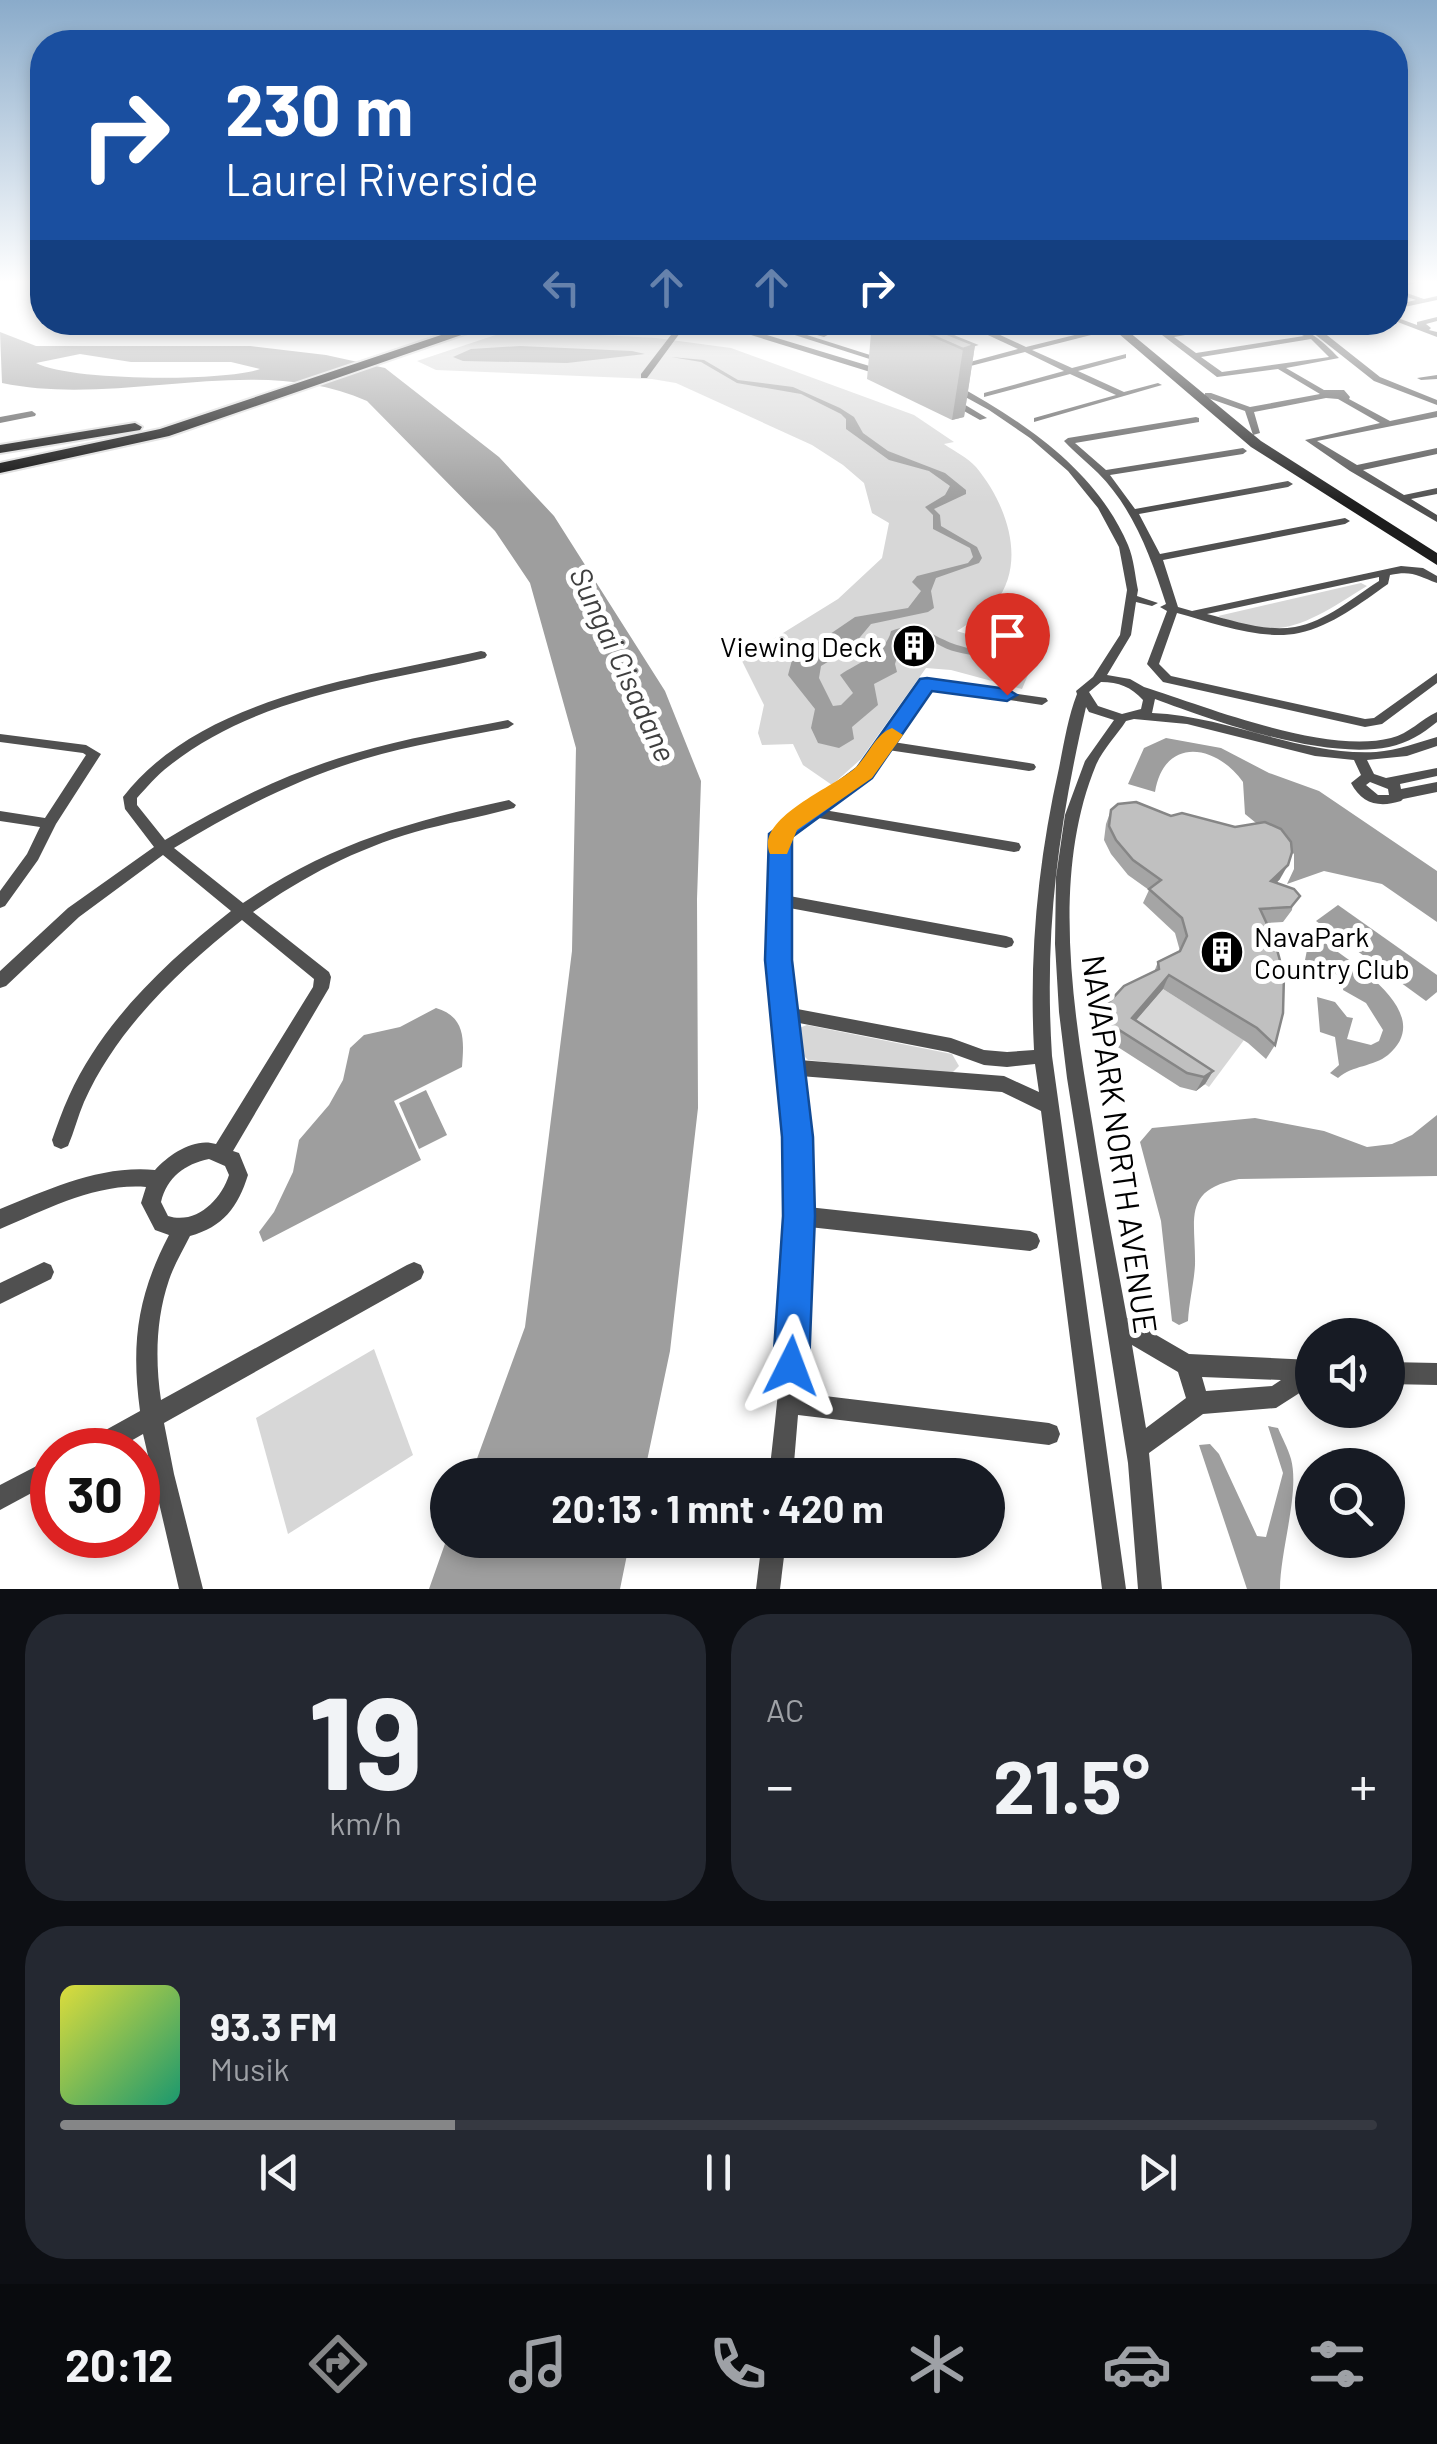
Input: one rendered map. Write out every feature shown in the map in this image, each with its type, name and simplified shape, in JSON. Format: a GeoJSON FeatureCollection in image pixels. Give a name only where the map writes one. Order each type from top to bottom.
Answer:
{"type":"FeatureCollection","features":[{"type":"Feature","properties":{"kind":"main road"},"geometry":{"type":"LineString","coordinates":[[0,451],[180,419],[263,398],[384,355]]}},
{"type":"Feature","properties":{"kind":"main road"},"geometry":{"type":"LineString","coordinates":[[0,465],[140,440],[393,355]]}},
{"type":"Feature","properties":{"kind":"main road"},"geometry":{"type":"LineString","coordinates":[[1159,355],[1231,426],[1370,513],[1437,549]]}},
{"type":"Feature","properties":{"kind":"main road"},"geometry":{"type":"LineString","coordinates":[[1162,355],[1256,432],[1437,560]]}},
{"type":"Feature","properties":{"kind":"main road"},"geometry":{"type":"LineString","coordinates":[[0,451],[58,442],[73,445],[58,453],[0,465]]}},
{"type":"Feature","properties":{"kind":"street"},"geometry":{"type":"LineString","coordinates":[[644,376],[660,355]]}},
{"type":"Feature","properties":{"kind":"street"},"geometry":{"type":"LineString","coordinates":[[832,355],[894,373]]}},
{"type":"Feature","properties":{"kind":"street"},"geometry":{"type":"LineString","coordinates":[[882,355],[890,362]]}},
{"type":"Feature","properties":{"kind":"street"},"geometry":{"type":"LineString","coordinates":[[1009,355],[940,376],[1030,434],[1087,485],[1119,531],[1130,564],[1132,598],[1118,656],[1098,679],[1084,687],[1059,783],[1040,930],[1037,986],[1114,1589]]}},
{"type":"Feature","properties":{"kind":"street"},"geometry":{"type":"LineString","coordinates":[[1037,355],[1124,395]]}},
{"type":"Feature","properties":{"kind":"street"},"geometry":{"type":"LineString","coordinates":[[1194,356],[1199,355]]}},
{"type":"Feature","properties":{"kind":"street"},"geometry":{"type":"LineString","coordinates":[[1194,356],[1226,376],[1335,358],[1332,355]]}},
{"type":"Feature","properties":{"kind":"street"},"geometry":{"type":"LineString","coordinates":[[1348,355],[1377,380],[1437,403]]}},
{"type":"Feature","properties":{"kind":"street"},"geometry":{"type":"LineString","coordinates":[[987,395],[1123,356]]}},
{"type":"Feature","properties":{"kind":"street"},"geometry":{"type":"LineString","coordinates":[[1281,368],[1326,393]]}},
{"type":"Feature","properties":{"kind":"street"},"geometry":{"type":"LineString","coordinates":[[1422,378],[1437,378]]}},
{"type":"Feature","properties":{"kind":"street"},"geometry":{"type":"LineString","coordinates":[[1037,420],[1158,385]]}},
{"type":"Feature","properties":{"kind":"street"},"geometry":{"type":"LineString","coordinates":[[1208,395],[1249,410],[1326,393],[1346,395],[1341,398],[1388,423]]}},
{"type":"Feature","properties":{"kind":"street"},"geometry":{"type":"LineString","coordinates":[[944,397],[983,418]]}},
{"type":"Feature","properties":{"kind":"street"},"geometry":{"type":"LineString","coordinates":[[1249,410],[1256,432]]}},
{"type":"Feature","properties":{"kind":"street"},"geometry":{"type":"LineString","coordinates":[[0,420],[32,414]]}},
{"type":"Feature","properties":{"kind":"street"},"geometry":{"type":"LineString","coordinates":[[1437,414],[1309,440],[1437,519]]}},
{"type":"Feature","properties":{"kind":"street"},"geometry":{"type":"LineString","coordinates":[[1196,420],[1071,438],[1069,444],[1104,473],[1134,512],[1157,558],[1163,606],[1153,664],[1167,678],[1365,723],[1378,721],[1437,676]]}},
{"type":"Feature","properties":{"kind":"street"},"geometry":{"type":"LineString","coordinates":[[1352,468],[1437,451]]}},
{"type":"Feature","properties":{"kind":"street"},"geometry":{"type":"LineString","coordinates":[[1104,473],[1243,452]]}},
{"type":"Feature","properties":{"kind":"street"},"geometry":{"type":"LineString","coordinates":[[1134,512],[1288,484]]}},
{"type":"Feature","properties":{"kind":"street"},"geometry":{"type":"LineString","coordinates":[[1402,498],[1437,490]]}},
{"type":"Feature","properties":{"kind":"street"},"geometry":{"type":"LineString","coordinates":[[1157,558],[1345,522]]}},
{"type":"Feature","properties":{"kind":"street"},"geometry":{"type":"LineString","coordinates":[[1192,614],[1412,568],[1437,580]]}},
{"type":"Feature","properties":{"kind":"street"},"geometry":{"type":"LineString","coordinates":[[1132,598],[1264,633],[1298,633],[1380,586],[1386,580],[1386,572]]}},
{"type":"Feature","properties":{"kind":"street"},"geometry":{"type":"LineString","coordinates":[[222,1152],[323,982],[321,972],[242,913],[166,848],[138,819],[130,806],[130,797],[163,760],[188,743],[286,704],[481,655]]}},
{"type":"Feature","properties":{"kind":"street"},"geometry":{"type":"LineString","coordinates":[[1118,656],[1149,707],[1130,717]]}},
{"type":"Feature","properties":{"kind":"street"},"geometry":{"type":"LineString","coordinates":[[1098,679],[1116,679],[1259,726],[1343,745],[1404,740],[1437,716]]}},
{"type":"Feature","properties":{"kind":"street"},"geometry":{"type":"LineString","coordinates":[[783,1458],[799,1216],[797,1137],[783,1013],[778,900],[780,834],[864,773],[923,688],[937,684],[1042,700]]}},
{"type":"Feature","properties":{"kind":"street"},"geometry":{"type":"LineString","coordinates":[[1082,696],[1099,713],[1188,720],[1319,752],[1397,756],[1437,741]]}},
{"type":"Feature","properties":{"kind":"street","name":"NAVAPARK NORTH AVENUE"},"geometry":{"type":"LineString","coordinates":[[1130,717],[1100,744],[1081,790],[1064,877],[1062,934],[1070,1048],[1138,1447],[1150,1589]]}},
{"type":"Feature","properties":{"kind":"street"},"geometry":{"type":"LineString","coordinates":[[0,981],[97,891],[278,786],[337,763],[508,724]]}},
{"type":"Feature","properties":{"kind":"street"},"geometry":{"type":"LineString","coordinates":[[0,738],[94,752],[48,823],[34,856],[0,902]]}},
{"type":"Feature","properties":{"kind":"street"},"geometry":{"type":"LineString","coordinates":[[886,746],[1029,767]]}},
{"type":"Feature","properties":{"kind":"street"},"geometry":{"type":"LineString","coordinates":[[1360,757],[1370,776],[1358,783],[1366,795],[1386,801],[1393,788],[1434,774]]}},
{"type":"Feature","properties":{"kind":"street"},"geometry":{"type":"LineString","coordinates":[[1393,788],[1437,787]]}},
{"type":"Feature","properties":{"kind":"street"},"geometry":{"type":"LineString","coordinates":[[61,1140],[79,1094],[121,1028],[164,979],[242,913],[312,867],[354,848],[406,829],[509,805]]}},
{"type":"Feature","properties":{"kind":"street"},"geometry":{"type":"LineString","coordinates":[[810,812],[1014,847]]}},
{"type":"Feature","properties":{"kind":"street"},"geometry":{"type":"LineString","coordinates":[[0,816],[48,823]]}},
{"type":"Feature","properties":{"kind":"street"},"geometry":{"type":"LineString","coordinates":[[778,900],[1006,942]]}},
{"type":"Feature","properties":{"kind":"street"},"geometry":{"type":"LineString","coordinates":[[1040,930],[1062,934]]}},
{"type":"Feature","properties":{"kind":"street"},"geometry":{"type":"LineString","coordinates":[[783,1013],[951,1046],[968,1056],[1001,1062],[1043,1056]]}},
{"type":"Feature","properties":{"kind":"street"},"geometry":{"type":"LineString","coordinates":[[968,1056],[970,1083]]}},
{"type":"Feature","properties":{"kind":"street"},"geometry":{"type":"LineString","coordinates":[[789,1066],[1004,1084],[1050,1106]]}},
{"type":"Feature","properties":{"kind":"street"},"geometry":{"type":"LineString","coordinates":[[195,1152],[222,1152],[237,1168],[234,1193],[212,1217],[184,1228],[170,1227],[153,1214],[153,1191],[159,1179],[180,1159],[195,1152]]}},
{"type":"Feature","properties":{"kind":"street"},"geometry":{"type":"LineString","coordinates":[[0,1219],[109,1179],[135,1175],[159,1179]]}},
{"type":"Feature","properties":{"kind":"street"},"geometry":{"type":"LineString","coordinates":[[799,1216],[1030,1241]]}},
{"type":"Feature","properties":{"kind":"street"},"geometry":{"type":"LineString","coordinates":[[184,1228],[159,1278],[152,1307],[148,1360],[151,1419],[191,1589]]}},
{"type":"Feature","properties":{"kind":"street"},"geometry":{"type":"LineString","coordinates":[[0,1294],[44,1272]]}},
{"type":"Feature","properties":{"kind":"street"},"geometry":{"type":"LineString","coordinates":[[134,1428],[414,1272]]}},
{"type":"Feature","properties":{"kind":"street"},"geometry":{"type":"LineString","coordinates":[[1115,1323],[1187,1365],[1295,1370]]}},
{"type":"Feature","properties":{"kind":"street"},"geometry":{"type":"LineString","coordinates":[[1187,1365],[1198,1403]]}},
{"type":"Feature","properties":{"kind":"street"},"geometry":{"type":"LineString","coordinates":[[1405,1374],[1435,1376]]}},
{"type":"Feature","properties":{"kind":"street"},"geometry":{"type":"LineString","coordinates":[[1138,1447],[1198,1403],[1276,1397],[1295,1383]]}},
{"type":"Feature","properties":{"kind":"street"},"geometry":{"type":"LineString","coordinates":[[789,1403],[1049,1434]]}},
{"type":"Feature","properties":{"kind":"street"},"geometry":{"type":"LineString","coordinates":[[0,1498],[30,1482]]}},
{"type":"Feature","properties":{"kind":"street"},"geometry":{"type":"LineString","coordinates":[[768,1589],[772,1558]]}},
{"type":"Feature","properties":{"kind":"shaded area"},"geometry":{"type":"Polygon","coordinates":[[[435,355],[751,355],[914,415],[954,442],[944,444],[976,467],[1004,515],[1011,551],[1005,587],[982,615],[957,631],[1036,656],[1022,689],[951,670],[926,668],[861,759],[832,785],[803,765],[793,744],[762,745],[758,733],[764,705],[741,659],[838,599],[882,558],[889,523],[872,513],[864,483],[812,445],[676,383],[436,370],[417,361],[435,355]]]}},
{"type":"Feature","properties":{"kind":"shaded area"},"geometry":{"type":"Polygon","coordinates":[[[1361,583],[1367,586],[1330,608],[1279,628],[1240,625],[1218,616],[1361,583]]]}},
{"type":"Feature","properties":{"kind":"shaded area"},"geometry":{"type":"Polygon","coordinates":[[[1163,989],[1244,1040],[1209,1087],[1126,1032],[1163,989]]]}},
{"type":"Feature","properties":{"kind":"shaded area"},"geometry":{"type":"Polygon","coordinates":[[[807,1025],[952,1054],[959,1066],[951,1074],[808,1060],[797,1049],[794,1030],[807,1025]]]}},
{"type":"Feature","properties":{"kind":"shaded area"},"geometry":{"type":"Polygon","coordinates":[[[374,1349],[413,1455],[288,1534],[256,1418],[374,1349]]]}},
{"type":"Feature","properties":{"kind":"water","name":"Sungai Cisadane"},"geometry":{"type":"Polygon","coordinates":[[[1,355],[74,355],[36,363],[80,373],[147,378],[214,376],[260,369],[231,362],[131,362],[87,355],[327,355],[385,368],[499,457],[554,516],[665,691],[701,781],[698,1108],[670,1351],[648,1458],[477,1458],[525,1327],[572,951],[576,748],[530,583],[495,531],[367,401],[324,387],[279,381],[47,389],[2,383],[1,355]]]}},
{"type":"Feature","properties":{"kind":"water"},"geometry":{"type":"Polygon","coordinates":[[[635,355],[567,363],[463,361],[453,357],[635,355]]]}},
{"type":"Feature","properties":{"kind":"water"},"geometry":{"type":"Polygon","coordinates":[[[671,357],[704,360],[738,380],[793,387],[840,408],[854,417],[863,433],[888,451],[945,473],[966,490],[966,494],[934,509],[940,515],[941,526],[977,547],[982,558],[979,563],[936,578],[931,591],[934,608],[928,612],[871,624],[851,648],[821,666],[819,678],[833,706],[841,705],[853,693],[840,675],[877,652],[891,631],[901,628],[918,628],[957,645],[1015,662],[1025,666],[1023,675],[1009,671],[999,659],[910,638],[902,641],[895,664],[897,672],[874,684],[878,705],[852,727],[854,739],[839,748],[818,743],[811,728],[815,709],[788,675],[792,660],[855,617],[908,608],[921,591],[912,582],[917,576],[968,563],[973,557],[970,548],[933,529],[933,515],[925,507],[945,495],[950,486],[929,471],[889,460],[846,429],[846,419],[841,414],[801,394],[737,383],[701,362],[671,357]]]}},
{"type":"Feature","properties":{"kind":"water"},"geometry":{"type":"Polygon","coordinates":[[[1166,738],[1221,748],[1269,773],[1319,791],[1437,871],[1437,922],[1382,884],[1324,871],[1287,884],[1294,869],[1294,854],[1245,814],[1243,782],[1219,759],[1192,752],[1179,754],[1160,774],[1155,792],[1128,784],[1144,748],[1166,738]]]}},
{"type":"Feature","properties":{"kind":"water"},"geometry":{"type":"Polygon","coordinates":[[[1338,905],[1437,975],[1437,992],[1426,1001],[1316,921],[1338,905]]]}},
{"type":"Feature","properties":{"kind":"water"},"geometry":{"type":"Polygon","coordinates":[[[1325,943],[1386,992],[1403,1023],[1401,1039],[1388,1055],[1338,1078],[1330,1073],[1339,1065],[1335,1037],[1320,1032],[1317,997],[1335,1002],[1347,1017],[1353,1018],[1347,1039],[1371,1045],[1379,1041],[1383,1030],[1366,1003],[1343,990],[1344,979],[1305,960],[1307,950],[1315,952],[1325,943]]]}},
{"type":"Feature","properties":{"kind":"water"},"geometry":{"type":"Polygon","coordinates":[[[436,1008],[458,1024],[463,1039],[462,1067],[394,1101],[421,1160],[263,1242],[259,1232],[274,1212],[293,1172],[299,1140],[329,1105],[343,1080],[350,1048],[364,1035],[400,1027],[436,1008]]]}},
{"type":"Feature","properties":{"kind":"water"},"geometry":{"type":"Polygon","coordinates":[[[426,1090],[447,1135],[419,1149],[399,1103],[426,1090]]]}},
{"type":"Feature","properties":{"kind":"water"},"geometry":{"type":"Polygon","coordinates":[[[1437,1115],[1437,1176],[1239,1179],[1208,1191],[1200,1199],[1194,1221],[1195,1265],[1188,1321],[1179,1325],[1172,1321],[1161,1221],[1140,1142],[1152,1128],[1255,1118],[1324,1131],[1367,1147],[1392,1144],[1412,1135],[1437,1115]]]}},
{"type":"Feature","properties":{"kind":"water"},"geometry":{"type":"Polygon","coordinates":[[[1268,1426],[1278,1428],[1291,1459],[1291,1505],[1280,1589],[1247,1589],[1199,1445],[1210,1444],[1219,1454],[1257,1536],[1266,1537],[1283,1473],[1268,1426]]]}},
{"type":"Feature","properties":{"kind":"water"},"geometry":{"type":"Polygon","coordinates":[[[440,1558],[626,1558],[620,1589],[429,1589],[440,1558]]]}},
{"type":"Feature","properties":{"kind":"building","name":"NavaPark Country Club"},"geometry":{"type":"Polygon","coordinates":[[[1136,802],[1171,816],[1182,813],[1235,827],[1265,822],[1281,829],[1291,842],[1288,865],[1271,881],[1294,889],[1300,896],[1291,907],[1260,909],[1284,975],[1283,1013],[1275,1045],[1257,1028],[1169,975],[1132,1018],[1213,1071],[1204,1077],[1187,1073],[1116,1028],[1114,1031],[1098,1022],[1104,1014],[1100,1012],[1124,986],[1159,969],[1158,962],[1180,951],[1187,936],[1182,918],[1149,889],[1161,880],[1133,860],[1109,826],[1111,810],[1118,804],[1136,802]]]}},
{"type":"Feature","properties":{"kind":"slow traffic"},"geometry":{"type":"LineString","coordinates":[[778,848],[780,834],[788,824],[864,773],[892,735]]}},
{"type":"Feature","properties":{"kind":"place","name":"Viewing Deck"},"geometry":{"type":"Point","coordinates":[914,646]}},
{"type":"Feature","properties":{"kind":"place","name":"NavaPark Country Club"},"geometry":{"type":"Point","coordinates":[1222,952]}},
{"type":"Feature","properties":{"kind":"route"},"geometry":{"type":"LineString","coordinates":[[791,1366],[799,1216],[797,1137],[778,960],[780,834],[788,824],[864,773],[927,684],[1007,695]]}}]}
